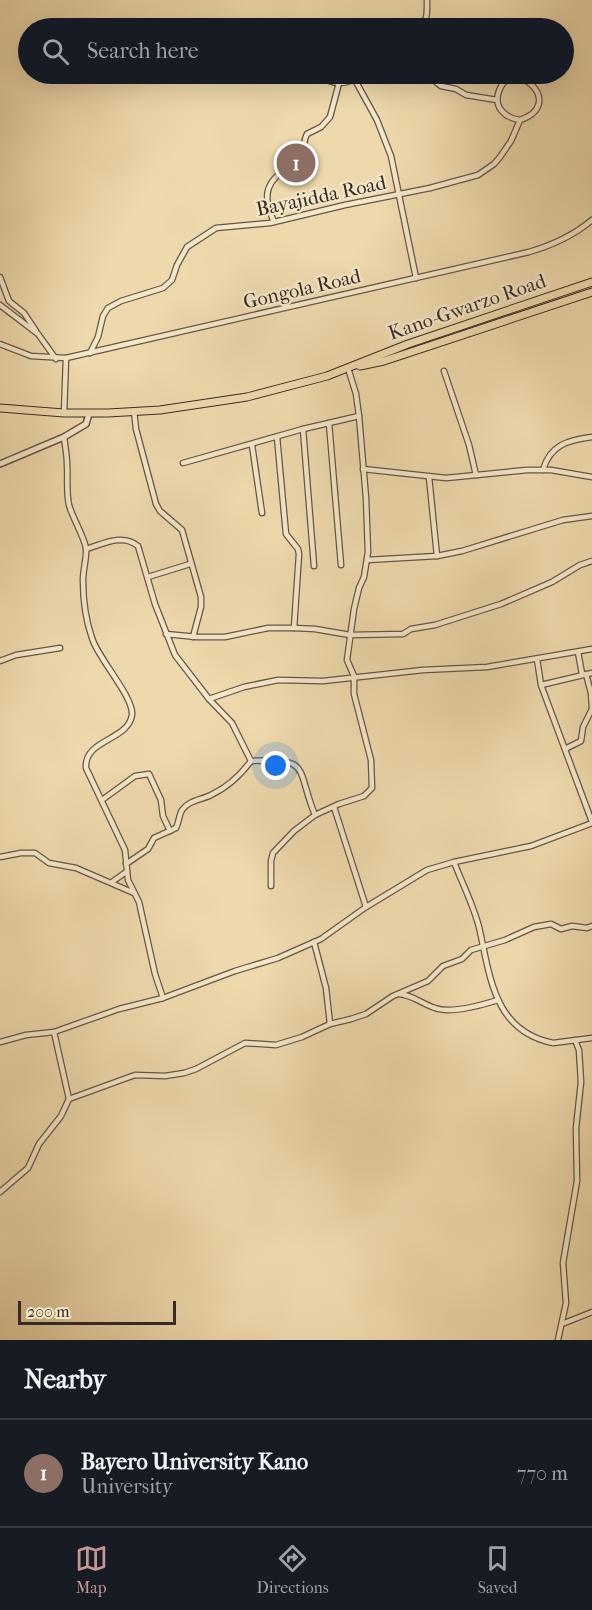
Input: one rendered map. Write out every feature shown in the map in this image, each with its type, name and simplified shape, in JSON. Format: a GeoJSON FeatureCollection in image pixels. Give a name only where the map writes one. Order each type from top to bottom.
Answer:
{"type":"FeatureCollection","features":[{"type":"Feature","properties":{"kind":"main road","name":"Kano-Gwarzo Road"},"geometry":{"type":"LineString","coordinates":[[351,367],[408,344],[592,282]]}},
{"type":"Feature","properties":{"kind":"main road"},"geometry":{"type":"LineString","coordinates":[[0,408],[89,414],[194,405],[247,397],[308,382],[351,367],[384,362],[592,292]]}},
{"type":"Feature","properties":{"kind":"street"},"geometry":{"type":"LineString","coordinates":[[426,18],[427,0]]}},
{"type":"Feature","properties":{"kind":"street"},"geometry":{"type":"LineString","coordinates":[[274,222],[267,205],[268,189],[281,172],[299,162],[305,150],[307,134],[321,127],[330,117],[339,84]]}},
{"type":"Feature","properties":{"kind":"street"},"geometry":{"type":"LineString","coordinates":[[357,84],[384,136],[391,156],[416,278]]}},
{"type":"Feature","properties":{"kind":"street"},"geometry":{"type":"LineString","coordinates":[[438,84],[456,89],[466,95],[497,100],[502,112],[520,120]]}},
{"type":"Feature","properties":{"kind":"street","name":"Bayajidda Road"},"geometry":{"type":"LineString","coordinates":[[497,100],[500,87],[504,84]]}},
{"type":"Feature","properties":{"kind":"street","name":"Bayajidda Road"},"geometry":{"type":"LineString","coordinates":[[90,352],[108,308],[121,301],[163,288],[172,280],[181,256],[191,245],[221,226],[255,226],[400,195],[467,179],[486,171],[506,150],[520,120],[532,114],[537,108],[538,94],[532,84]]}},
{"type":"Feature","properties":{"kind":"street","name":"Gongola Road"},"geometry":{"type":"LineString","coordinates":[[0,344],[31,356],[66,358],[546,247],[571,236],[592,220]]}},
{"type":"Feature","properties":{"kind":"street"},"geometry":{"type":"LineString","coordinates":[[0,277],[9,301],[30,320],[56,359]]}},
{"type":"Feature","properties":{"kind":"street"},"geometry":{"type":"LineString","coordinates":[[0,305],[38,334]]}},
{"type":"Feature","properties":{"kind":"street"},"geometry":{"type":"LineString","coordinates":[[64,413],[66,358]]}},
{"type":"Feature","properties":{"kind":"street"},"geometry":{"type":"LineString","coordinates":[[271,886],[273,853],[294,831],[315,815],[364,796],[372,788],[371,760],[354,694],[354,676],[348,660],[350,635],[367,560],[368,528],[359,416],[351,367]]}},
{"type":"Feature","properties":{"kind":"street"},"geometry":{"type":"LineString","coordinates":[[444,371],[469,445],[476,475]]}},
{"type":"Feature","properties":{"kind":"street"},"geometry":{"type":"LineString","coordinates":[[134,411],[136,429],[156,504],[160,511],[182,530],[201,597],[201,607],[193,637]]}},
{"type":"Feature","properties":{"kind":"street"},"geometry":{"type":"LineString","coordinates":[[0,464],[64,437],[86,424],[89,414]]}},
{"type":"Feature","properties":{"kind":"street"},"geometry":{"type":"LineString","coordinates":[[183,463],[303,429],[359,416]]}},
{"type":"Feature","properties":{"kind":"street"},"geometry":{"type":"LineString","coordinates":[[329,423],[341,565]]}},
{"type":"Feature","properties":{"kind":"street"},"geometry":{"type":"LineString","coordinates":[[303,429],[314,566]]}},
{"type":"Feature","properties":{"kind":"street"},"geometry":{"type":"LineString","coordinates":[[64,437],[67,496],[86,549],[83,581],[92,639],[131,709],[132,716],[114,737],[95,748],[86,762],[88,773],[125,850],[128,880],[136,894],[163,998]]}},
{"type":"Feature","properties":{"kind":"street"},"geometry":{"type":"LineString","coordinates":[[277,437],[286,534],[298,549],[299,554],[294,628]]}},
{"type":"Feature","properties":{"kind":"street"},"geometry":{"type":"LineString","coordinates":[[543,470],[552,451],[559,445],[567,441],[592,437]]}},
{"type":"Feature","properties":{"kind":"street"},"geometry":{"type":"LineString","coordinates":[[252,445],[262,513]]}},
{"type":"Feature","properties":{"kind":"street"},"geometry":{"type":"LineString","coordinates":[[363,469],[446,478],[543,470],[592,477]]}},
{"type":"Feature","properties":{"kind":"street"},"geometry":{"type":"LineString","coordinates":[[429,477],[437,556]]}},
{"type":"Feature","properties":{"kind":"street"},"geometry":{"type":"LineString","coordinates":[[367,560],[437,556],[462,551],[563,520],[592,516]]}},
{"type":"Feature","properties":{"kind":"street"},"geometry":{"type":"LineString","coordinates":[[86,549],[120,539],[133,542],[140,549],[166,634],[175,655],[232,723],[251,761]]}},
{"type":"Feature","properties":{"kind":"street"},"geometry":{"type":"LineString","coordinates":[[166,634],[193,637],[236,636],[268,628],[315,629],[350,635],[404,633],[509,601],[592,561]]}},
{"type":"Feature","properties":{"kind":"street"},"geometry":{"type":"LineString","coordinates":[[148,577],[190,564]]}},
{"type":"Feature","properties":{"kind":"street"},"geometry":{"type":"LineString","coordinates":[[0,661],[16,655],[60,648]]}},
{"type":"Feature","properties":{"kind":"street"},"geometry":{"type":"LineString","coordinates":[[210,699],[244,687],[278,680],[323,681],[354,676],[479,668],[592,649]]}},
{"type":"Feature","properties":{"kind":"street"},"geometry":{"type":"LineString","coordinates":[[565,749],[581,741],[583,727],[592,709],[587,674],[578,652]]}},
{"type":"Feature","properties":{"kind":"street"},"geometry":{"type":"LineString","coordinates":[[0,1042],[26,1035],[54,1032],[279,958],[314,942],[427,870],[531,846],[592,822],[542,685],[537,659]]}},
{"type":"Feature","properties":{"kind":"street"},"geometry":{"type":"LineString","coordinates":[[542,685],[587,674]]}},
{"type":"Feature","properties":{"kind":"street"},"geometry":{"type":"LineString","coordinates":[[126,864],[148,849],[154,838],[176,828],[187,806],[225,787],[236,779],[251,761]]}},
{"type":"Feature","properties":{"kind":"street"},"geometry":{"type":"LineString","coordinates":[[251,761],[288,762],[297,766],[305,781],[315,815]]}},
{"type":"Feature","properties":{"kind":"street"},"geometry":{"type":"LineString","coordinates":[[102,800],[135,776],[149,774],[161,800],[163,816],[170,831]]}},
{"type":"Feature","properties":{"kind":"street"},"geometry":{"type":"LineString","coordinates":[[334,807],[366,907]]}},
{"type":"Feature","properties":{"kind":"street"},"geometry":{"type":"LineString","coordinates":[[0,857],[31,853],[49,862],[76,868],[112,882],[136,894]]}},
{"type":"Feature","properties":{"kind":"street"},"geometry":{"type":"LineString","coordinates":[[454,862],[470,900],[498,1000],[505,1015],[533,1036],[553,1043],[592,1038]]}},
{"type":"Feature","properties":{"kind":"street"},"geometry":{"type":"LineString","coordinates":[[112,882],[126,872]]}},
{"type":"Feature","properties":{"kind":"street"},"geometry":{"type":"LineString","coordinates":[[69,1099],[135,1075],[165,1076],[184,1073],[245,1043],[276,1045],[302,1037],[330,1024],[366,1014],[399,994],[428,981],[443,966],[462,959],[471,950],[506,940],[534,927],[548,924],[561,929],[572,926],[587,928],[592,926]]}},
{"type":"Feature","properties":{"kind":"street"},"geometry":{"type":"LineString","coordinates":[[314,942],[326,988],[330,1024]]}},
{"type":"Feature","properties":{"kind":"street"},"geometry":{"type":"LineString","coordinates":[[399,994],[413,996],[438,1010],[470,1007],[498,1000]]}},
{"type":"Feature","properties":{"kind":"street"},"geometry":{"type":"LineString","coordinates":[[0,1192],[28,1168],[39,1144],[61,1116],[69,1099],[54,1032]]}},
{"type":"Feature","properties":{"kind":"street"},"geometry":{"type":"LineString","coordinates":[[558,1340],[566,1303],[563,1263],[577,1181],[576,1128],[581,1082],[579,1050],[575,1040]]}},
{"type":"Feature","properties":{"kind":"street"},"geometry":{"type":"LineString","coordinates":[[562,1324],[591,1312]]}},
{"type":"Feature","properties":{"kind":"place","name":"Bayero University Kano"},"geometry":{"type":"Point","coordinates":[296,163]}}]}
